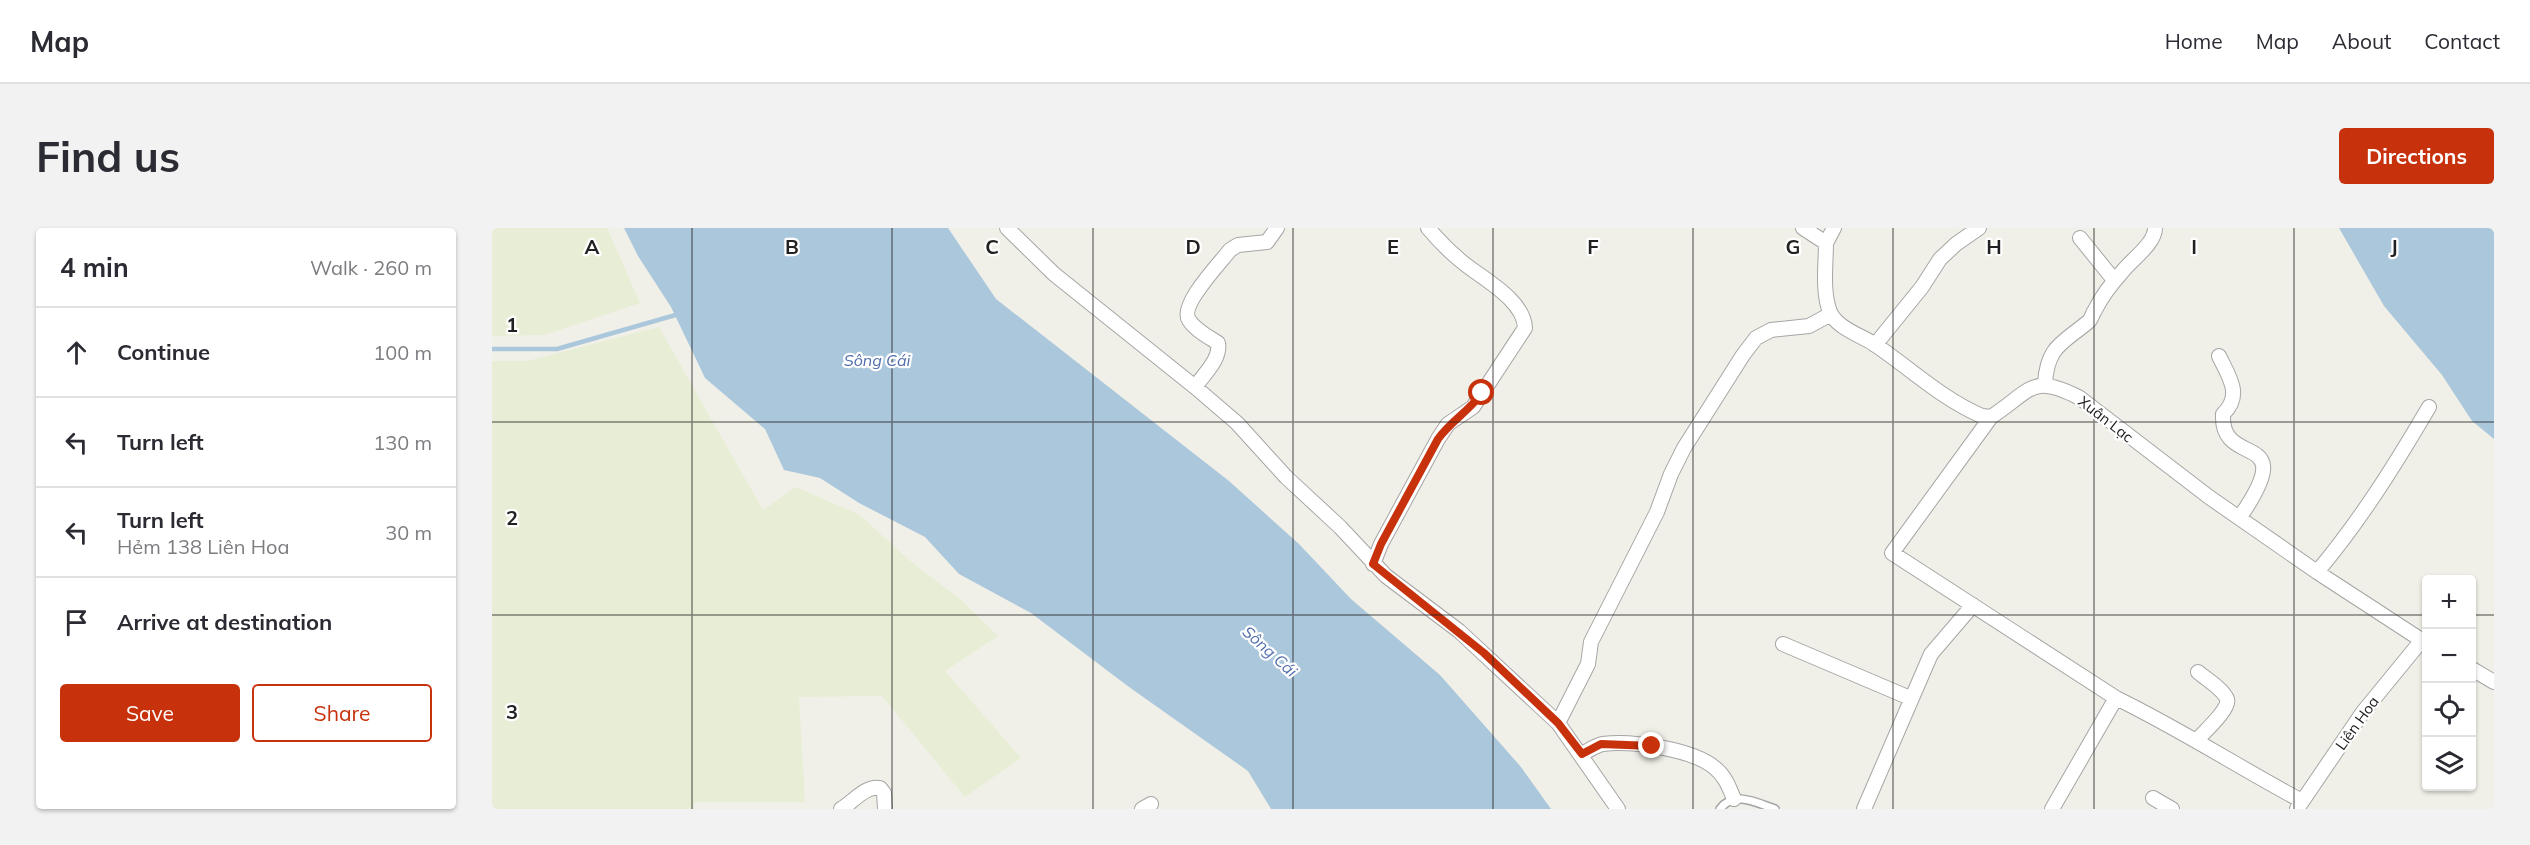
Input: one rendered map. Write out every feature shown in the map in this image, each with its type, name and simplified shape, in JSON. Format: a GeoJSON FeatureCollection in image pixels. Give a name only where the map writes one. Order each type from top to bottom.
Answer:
{"type":"FeatureCollection","features":[{"type":"Feature","properties":{"kind":"street"},"geometry":{"type":"LineString","coordinates":[[1007,228],[1054,274],[1238,423],[1286,477],[1340,527],[1373,564],[1459,632],[1558,723],[1582,754],[1618,809]]}},
{"type":"Feature","properties":{"kind":"street"},"geometry":{"type":"LineString","coordinates":[[1195,387],[1212,365],[1219,349],[1218,343],[1196,328],[1187,317],[1188,307],[1230,250],[1238,245],[1267,242],[1277,228]]}},
{"type":"Feature","properties":{"kind":"street"},"geometry":{"type":"LineString","coordinates":[[1373,564],[1381,544],[1438,439],[1449,424],[1473,406],[1525,328],[1522,316],[1510,300],[1464,263],[1428,228]]}},
{"type":"Feature","properties":{"kind":"street"},"geometry":{"type":"LineString","coordinates":[[1803,228],[1826,243]]}},
{"type":"Feature","properties":{"kind":"street"},"geometry":{"type":"LineString","coordinates":[[1834,228],[1826,243],[1827,302],[1831,314],[1852,332],[1875,345],[1918,378],[1973,413],[1991,417]]}},
{"type":"Feature","properties":{"kind":"street"},"geometry":{"type":"LineString","coordinates":[[1875,345],[1922,287],[1940,260],[1956,244],[1979,228]]}},
{"type":"Feature","properties":{"kind":"street"},"geometry":{"type":"LineString","coordinates":[[2156,228],[2153,238],[2115,280],[2093,312],[2091,319],[2064,339],[2054,350],[2048,360],[2045,384],[2032,387],[1991,417],[1892,553],[2116,698],[2196,741],[2300,805]]}},
{"type":"Feature","properties":{"kind":"street"},"geometry":{"type":"LineString","coordinates":[[2080,238],[2115,280]]}},
{"type":"Feature","properties":{"kind":"street"},"geometry":{"type":"LineString","coordinates":[[1558,723],[1588,664],[1592,642],[1657,512],[1671,474],[1743,355],[1756,338],[1771,330],[1809,326],[1831,314]]}},
{"type":"Feature","properties":{"kind":"street"},"geometry":{"type":"LineString","coordinates":[[2219,356],[2232,381],[2235,396],[2230,408],[2223,414],[2225,431],[2237,445],[2259,457],[2265,465],[2265,473],[2258,488],[2240,517]]}},
{"type":"Feature","properties":{"kind":"street","name":"Xuân Lạc"},"geometry":{"type":"LineString","coordinates":[[2045,384],[2059,387],[2080,398],[2158,460],[2317,572],[2422,641]]}},
{"type":"Feature","properties":{"kind":"street"},"geometry":{"type":"LineString","coordinates":[[2317,572],[2341,543],[2387,477],[2429,407]]}},
{"type":"Feature","properties":{"kind":"street"},"geometry":{"type":"LineString","coordinates":[[1863,809],[1931,654],[1973,605]]}},
{"type":"Feature","properties":{"kind":"street"},"geometry":{"type":"LineString","coordinates":[[1783,644],[1910,698]]}},
{"type":"Feature","properties":{"kind":"street","name":"Liên Hoa"},"geometry":{"type":"LineString","coordinates":[[2300,805],[2363,711],[2422,644]]}},
{"type":"Feature","properties":{"kind":"street"},"geometry":{"type":"LineString","coordinates":[[2476,671],[2494,682]]}},
{"type":"Feature","properties":{"kind":"street"},"geometry":{"type":"LineString","coordinates":[[2196,741],[2228,704],[2227,697],[2199,672]]}},
{"type":"Feature","properties":{"kind":"street"},"geometry":{"type":"LineString","coordinates":[[2052,809],[2116,698]]}},
{"type":"Feature","properties":{"kind":"street"},"geometry":{"type":"LineString","coordinates":[[1582,754],[1601,744],[1647,746],[1684,753],[1714,766],[1727,781],[1734,799]]}},
{"type":"Feature","properties":{"kind":"street"},"geometry":{"type":"LineString","coordinates":[[841,809],[866,790],[876,787],[884,793],[885,809]]}},
{"type":"Feature","properties":{"kind":"street"},"geometry":{"type":"LineString","coordinates":[[2153,798],[2172,809]]}},
{"type":"Feature","properties":{"kind":"lane"},"geometry":{"type":"LineString","coordinates":[[1720,809],[1726,802],[1734,799],[1775,809]]}},
{"type":"Feature","properties":{"kind":"green space"},"geometry":{"type":"Polygon","coordinates":[[[492,228],[607,228],[640,303],[545,335],[492,336],[492,228]]]}},
{"type":"Feature","properties":{"kind":"green space"},"geometry":{"type":"Polygon","coordinates":[[[659,327],[763,510],[796,487],[860,515],[909,560],[960,599],[998,636],[945,671],[1021,758],[965,797],[882,696],[799,697],[805,802],[694,802],[694,809],[492,809],[492,361],[527,361],[659,327]]]}},
{"type":"Feature","properties":{"kind":"water","name":"Sông Cái"},"geometry":{"type":"Polygon","coordinates":[[[624,228],[948,228],[996,299],[1229,481],[1299,544],[1351,599],[1440,675],[1521,767],[1551,809],[1271,809],[1248,771],[1129,687],[1031,613],[959,574],[925,537],[859,503],[820,478],[784,470],[765,429],[705,378],[671,307],[638,256],[624,228]]]}},
{"type":"Feature","properties":{"kind":"water"},"geometry":{"type":"Polygon","coordinates":[[[2339,228],[2494,228],[2494,439],[2472,421],[2442,375],[2384,306],[2339,228]]]}},
{"type":"Feature","properties":{"kind":"waterway"},"geometry":{"type":"LineString","coordinates":[[492,349],[557,349],[679,314]]}},
{"type":"Feature","properties":{"kind":"route"},"geometry":{"type":"LineString","coordinates":[[1482,393],[1473,406],[1449,424],[1438,439],[1381,544],[1373,564],[1484,653],[1558,723],[1582,754],[1601,744],[1652,746]]}}]}
